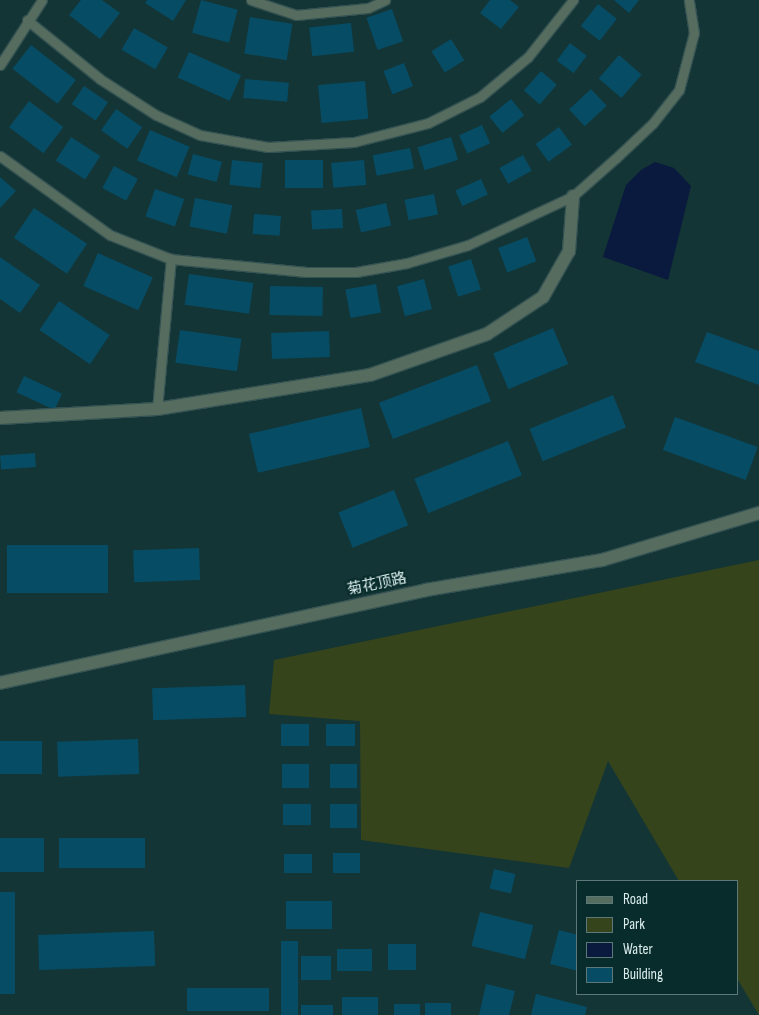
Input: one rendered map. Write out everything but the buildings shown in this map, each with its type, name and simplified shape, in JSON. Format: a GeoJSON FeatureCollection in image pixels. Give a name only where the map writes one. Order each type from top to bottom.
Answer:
{"type":"FeatureCollection","features":[{"type":"Feature","properties":{"kind":"street"},"geometry":{"type":"LineString","coordinates":[[0,418],[157,409],[370,375],[487,334],[543,297],[569,251],[573,196]]}},
{"type":"Feature","properties":{"kind":"street","name":"菊花顶路"},"geometry":{"type":"LineString","coordinates":[[0,683],[426,590],[602,560],[759,513]]}},
{"type":"Feature","properties":{"kind":"lane"},"geometry":{"type":"LineString","coordinates":[[0,65],[27,20],[42,0]]}},
{"type":"Feature","properties":{"kind":"lane"},"geometry":{"type":"LineString","coordinates":[[251,0],[296,16],[368,8],[385,0]]}},
{"type":"Feature","properties":{"kind":"lane"},"geometry":{"type":"LineString","coordinates":[[27,20],[100,79],[156,115],[200,136],[268,147],[354,142],[428,123],[480,97],[515,68],[528,56],[573,0]]}},
{"type":"Feature","properties":{"kind":"lane"},"geometry":{"type":"LineString","coordinates":[[0,156],[110,235],[171,259],[306,272],[356,272],[407,264],[468,245],[573,196],[653,123],[679,90],[694,33],[689,0]]}},
{"type":"Feature","properties":{"kind":"lane"},"geometry":{"type":"LineString","coordinates":[[157,409],[171,259]]}},
{"type":"Feature","properties":{"kind":"green space"},"geometry":{"type":"Polygon","coordinates":[[[759,560],[759,1015],[739,982],[739,880],[678,880],[608,761],[569,868],[361,840],[360,721],[269,714],[274,660],[759,560]]]}},
{"type":"Feature","properties":{"kind":"water"},"geometry":{"type":"Polygon","coordinates":[[[655,162],[674,168],[691,186],[668,280],[603,257],[626,185],[641,170],[655,162]]]}}]}
